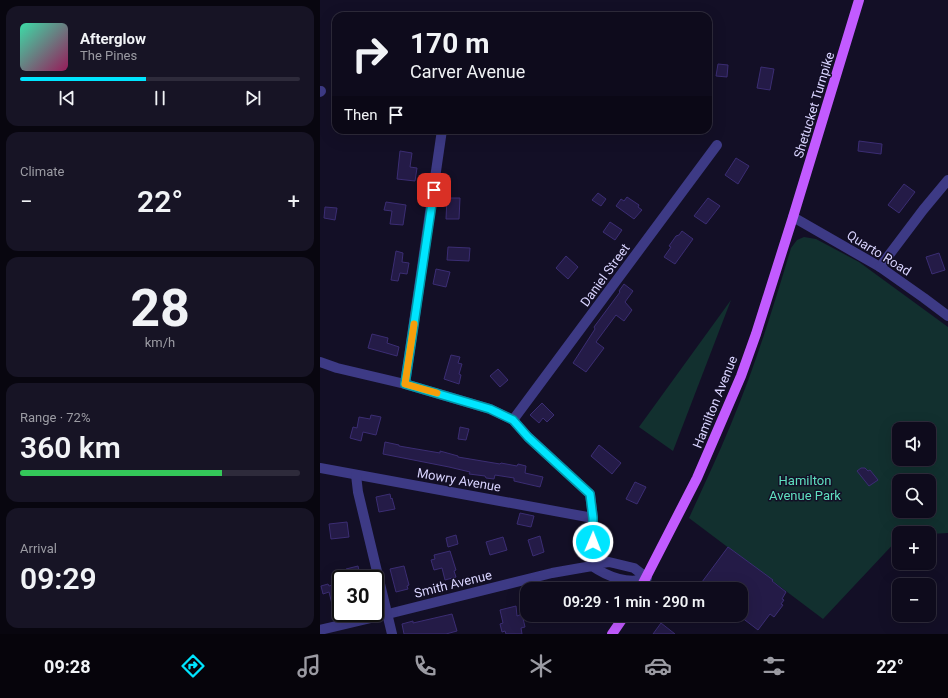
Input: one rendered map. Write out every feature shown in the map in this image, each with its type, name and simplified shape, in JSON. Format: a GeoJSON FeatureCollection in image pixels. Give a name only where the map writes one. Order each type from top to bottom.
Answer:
{"type":"FeatureCollection","features":[{"type":"Feature","properties":{"kind":"main road","name":"Shetucket Turnpike"},"geometry":{"type":"LineString","coordinates":[[793,217],[859,0]]}},
{"type":"Feature","properties":{"kind":"main road","name":"Hamilton Avenue"},"geometry":{"type":"LineString","coordinates":[[644,582],[697,478],[723,420],[756,334],[793,217]]}},
{"type":"Feature","properties":{"kind":"main road"},"geometry":{"type":"LineString","coordinates":[[612,634],[620,622]]}},
{"type":"Feature","properties":{"kind":"street"},"geometry":{"type":"LineString","coordinates":[[405,384],[441,134]]}},
{"type":"Feature","properties":{"kind":"street","name":"Daniel Street"},"geometry":{"type":"LineString","coordinates":[[513,420],[717,144]]}},
{"type":"Feature","properties":{"kind":"street"},"geometry":{"type":"LineString","coordinates":[[880,267],[923,210],[948,180]]}},
{"type":"Feature","properties":{"kind":"street","name":"Quarto Road"},"geometry":{"type":"LineString","coordinates":[[793,217],[880,267],[948,316]]}},
{"type":"Feature","properties":{"kind":"street"},"geometry":{"type":"LineString","coordinates":[[320,362],[337,368],[405,384],[490,409],[513,420],[528,437],[590,494],[593,518],[592,566]]}},
{"type":"Feature","properties":{"kind":"street","name":"Mowry Avenue"},"geometry":{"type":"LineString","coordinates":[[320,468],[593,518]]}},
{"type":"Feature","properties":{"kind":"street"},"geometry":{"type":"LineString","coordinates":[[356,475],[358,492],[392,634]]}},
{"type":"Feature","properties":{"kind":"street","name":"Smith Avenue"},"geometry":{"type":"LineString","coordinates":[[320,630],[552,573],[602,563],[614,563],[634,568],[647,578]]}},
{"type":"Feature","properties":{"kind":"green space","name":"Hamilton Avenue Park"},"geometry":{"type":"Polygon","coordinates":[[[804,237],[816,239],[859,262],[948,327],[948,533],[936,534],[936,526],[892,526],[892,545],[823,619],[689,518],[740,403],[763,337],[791,248],[797,240],[804,237]]]}},
{"type":"Feature","properties":{"kind":"green space"},"geometry":{"type":"Polygon","coordinates":[[[731,300],[673,451],[639,427],[731,300]]]}},
{"type":"Feature","properties":{"kind":"building"},"geometry":{"type":"Polygon","coordinates":[[[718,64],[728,65],[727,77],[716,76],[718,64]]]}},
{"type":"Feature","properties":{"kind":"building"},"geometry":{"type":"Polygon","coordinates":[[[761,67],[774,69],[770,90],[757,88],[761,67]]]}},
{"type":"Feature","properties":{"kind":"building"},"geometry":{"type":"Polygon","coordinates":[[[859,141],[882,144],[881,154],[858,151],[859,141]]]}},
{"type":"Feature","properties":{"kind":"building"},"geometry":{"type":"Polygon","coordinates":[[[400,151],[412,153],[410,167],[417,168],[415,181],[397,179],[400,151]]]}},
{"type":"Feature","properties":{"kind":"building"},"geometry":{"type":"Polygon","coordinates":[[[736,158],[749,166],[738,184],[725,175],[736,158]]]}},
{"type":"Feature","properties":{"kind":"building"},"geometry":{"type":"Polygon","coordinates":[[[904,184],[915,192],[899,213],[888,205],[904,184]]]}},
{"type":"Feature","properties":{"kind":"building"},"geometry":{"type":"Polygon","coordinates":[[[598,193],[606,199],[601,206],[592,200],[598,193]]]}},
{"type":"Feature","properties":{"kind":"building"},"geometry":{"type":"Polygon","coordinates":[[[627,197],[639,205],[638,207],[642,210],[634,219],[616,206],[621,199],[624,201],[627,197]]]}},
{"type":"Feature","properties":{"kind":"building"},"geometry":{"type":"Polygon","coordinates":[[[447,198],[460,198],[459,219],[446,219],[447,198]]]}},
{"type":"Feature","properties":{"kind":"building"},"geometry":{"type":"Polygon","coordinates":[[[708,198],[720,206],[706,224],[694,216],[708,198]]]}},
{"type":"Feature","properties":{"kind":"building"},"geometry":{"type":"Polygon","coordinates":[[[386,202],[406,205],[403,225],[390,224],[392,211],[384,210],[386,202]]]}},
{"type":"Feature","properties":{"kind":"building"},"geometry":{"type":"Polygon","coordinates":[[[325,207],[337,208],[335,220],[324,218],[325,207]]]}},
{"type":"Feature","properties":{"kind":"building"},"geometry":{"type":"Polygon","coordinates":[[[610,222],[622,230],[615,240],[603,232],[610,222]]]}},
{"type":"Feature","properties":{"kind":"building"},"geometry":{"type":"Polygon","coordinates":[[[682,231],[693,239],[675,264],[664,257],[671,247],[669,246],[676,236],[682,231]]]}},
{"type":"Feature","properties":{"kind":"building"},"geometry":{"type":"Polygon","coordinates":[[[448,247],[470,248],[469,261],[447,260],[448,247]]]}},
{"type":"Feature","properties":{"kind":"building"},"geometry":{"type":"Polygon","coordinates":[[[396,251],[403,253],[402,262],[409,263],[407,274],[400,273],[398,281],[391,280],[396,251]]]}},
{"type":"Feature","properties":{"kind":"building"},"geometry":{"type":"Polygon","coordinates":[[[939,253],[945,270],[932,274],[926,257],[939,253]]]}},
{"type":"Feature","properties":{"kind":"building"},"geometry":{"type":"Polygon","coordinates":[[[566,256],[578,267],[568,279],[556,268],[566,256]]]}},
{"type":"Feature","properties":{"kind":"building"},"geometry":{"type":"Polygon","coordinates":[[[436,269],[450,272],[446,287],[433,284],[436,269]]]}},
{"type":"Feature","properties":{"kind":"building"},"geometry":{"type":"Polygon","coordinates":[[[624,284],[633,291],[625,302],[632,310],[624,321],[616,315],[596,342],[604,348],[586,372],[573,363],[595,329],[594,327],[620,292],[619,291],[624,284]]]}},
{"type":"Feature","properties":{"kind":"building"},"geometry":{"type":"Polygon","coordinates":[[[372,334],[388,338],[387,343],[399,347],[397,356],[368,348],[372,334]]]}},
{"type":"Feature","properties":{"kind":"building"},"geometry":{"type":"Polygon","coordinates":[[[451,355],[460,357],[458,363],[462,364],[459,374],[461,375],[459,384],[444,379],[451,355]]]}},
{"type":"Feature","properties":{"kind":"building"},"geometry":{"type":"Polygon","coordinates":[[[498,369],[508,380],[500,387],[490,376],[498,369]]]}},
{"type":"Feature","properties":{"kind":"building"},"geometry":{"type":"Polygon","coordinates":[[[542,403],[554,415],[547,422],[543,418],[539,423],[530,415],[542,403]]]}},
{"type":"Feature","properties":{"kind":"building"},"geometry":{"type":"Polygon","coordinates":[[[371,415],[381,417],[376,435],[363,432],[361,441],[350,438],[353,427],[357,428],[359,417],[370,419],[371,415]]]}},
{"type":"Feature","properties":{"kind":"building"},"geometry":{"type":"Polygon","coordinates":[[[460,427],[469,429],[466,440],[458,439],[460,427]]]}},
{"type":"Feature","properties":{"kind":"building"},"geometry":{"type":"Polygon","coordinates":[[[385,442],[440,453],[440,451],[458,457],[500,464],[517,466],[518,464],[526,466],[525,473],[543,477],[540,487],[514,481],[514,478],[495,475],[494,479],[486,478],[485,476],[469,474],[470,472],[449,467],[383,454],[385,442]]]}},
{"type":"Feature","properties":{"kind":"building"},"geometry":{"type":"Polygon","coordinates":[[[599,445],[621,463],[612,474],[591,456],[599,445]]]}},
{"type":"Feature","properties":{"kind":"building"},"geometry":{"type":"Polygon","coordinates":[[[861,468],[865,468],[868,471],[870,470],[878,480],[869,486],[857,471],[861,468]]]}},
{"type":"Feature","properties":{"kind":"building"},"geometry":{"type":"Polygon","coordinates":[[[635,482],[646,487],[637,504],[626,499],[635,482]]]}},
{"type":"Feature","properties":{"kind":"building"},"geometry":{"type":"Polygon","coordinates":[[[390,494],[395,509],[379,512],[376,497],[390,494]]]}},
{"type":"Feature","properties":{"kind":"building"},"geometry":{"type":"Polygon","coordinates":[[[520,513],[534,516],[531,527],[517,524],[520,513]]]}},
{"type":"Feature","properties":{"kind":"building"},"geometry":{"type":"Polygon","coordinates":[[[347,522],[349,537],[331,539],[329,524],[347,522]]]}},
{"type":"Feature","properties":{"kind":"building"},"geometry":{"type":"Polygon","coordinates":[[[456,535],[458,544],[448,547],[446,538],[456,535]]]}},
{"type":"Feature","properties":{"kind":"building"},"geometry":{"type":"Polygon","coordinates":[[[540,536],[544,552],[533,556],[528,540],[540,536]]]}},
{"type":"Feature","properties":{"kind":"building"},"geometry":{"type":"Polygon","coordinates":[[[503,537],[507,550],[490,555],[486,542],[503,537]]]}},
{"type":"Feature","properties":{"kind":"building"},"geometry":{"type":"Polygon","coordinates":[[[728,547],[773,580],[772,581],[786,592],[782,599],[784,600],[781,604],[783,605],[774,617],[770,614],[758,630],[748,622],[748,582],[702,582],[728,547]]]}},
{"type":"Feature","properties":{"kind":"building"},"geometry":{"type":"Polygon","coordinates":[[[450,551],[456,570],[454,571],[456,577],[445,580],[442,568],[434,570],[431,560],[435,559],[434,555],[450,551]]]}},
{"type":"Feature","properties":{"kind":"building"},"geometry":{"type":"Polygon","coordinates":[[[358,566],[359,570],[346,570],[358,566]]]}},
{"type":"Feature","properties":{"kind":"building"},"geometry":{"type":"Polygon","coordinates":[[[404,566],[409,585],[407,586],[408,589],[396,592],[390,569],[404,566]]]}},
{"type":"Feature","properties":{"kind":"building"},"geometry":{"type":"Polygon","coordinates":[[[328,584],[329,586],[332,585],[332,604],[329,592],[323,594],[321,586],[328,584]]]}},
{"type":"Feature","properties":{"kind":"building"},"geometry":{"type":"Polygon","coordinates":[[[516,606],[517,616],[520,615],[520,622],[524,622],[525,627],[521,628],[522,634],[506,634],[505,631],[502,632],[500,624],[503,623],[500,610],[516,606]]]}},
{"type":"Feature","properties":{"kind":"building"},"geometry":{"type":"Polygon","coordinates":[[[452,614],[457,631],[446,634],[404,634],[402,624],[452,614]]]}},
{"type":"Feature","properties":{"kind":"building"},"geometry":{"type":"Polygon","coordinates":[[[661,623],[675,634],[653,634],[661,623]]]}},
{"type":"Feature","properties":{"kind":"slow traffic"},"geometry":{"type":"LineString","coordinates":[[414,324],[405,384],[437,393]]}},
{"type":"Feature","properties":{"kind":"route"},"geometry":{"type":"LineString","coordinates":[[434,190],[405,384],[490,409],[513,420],[528,437],[590,494],[593,518],[593,542]]}}]}
